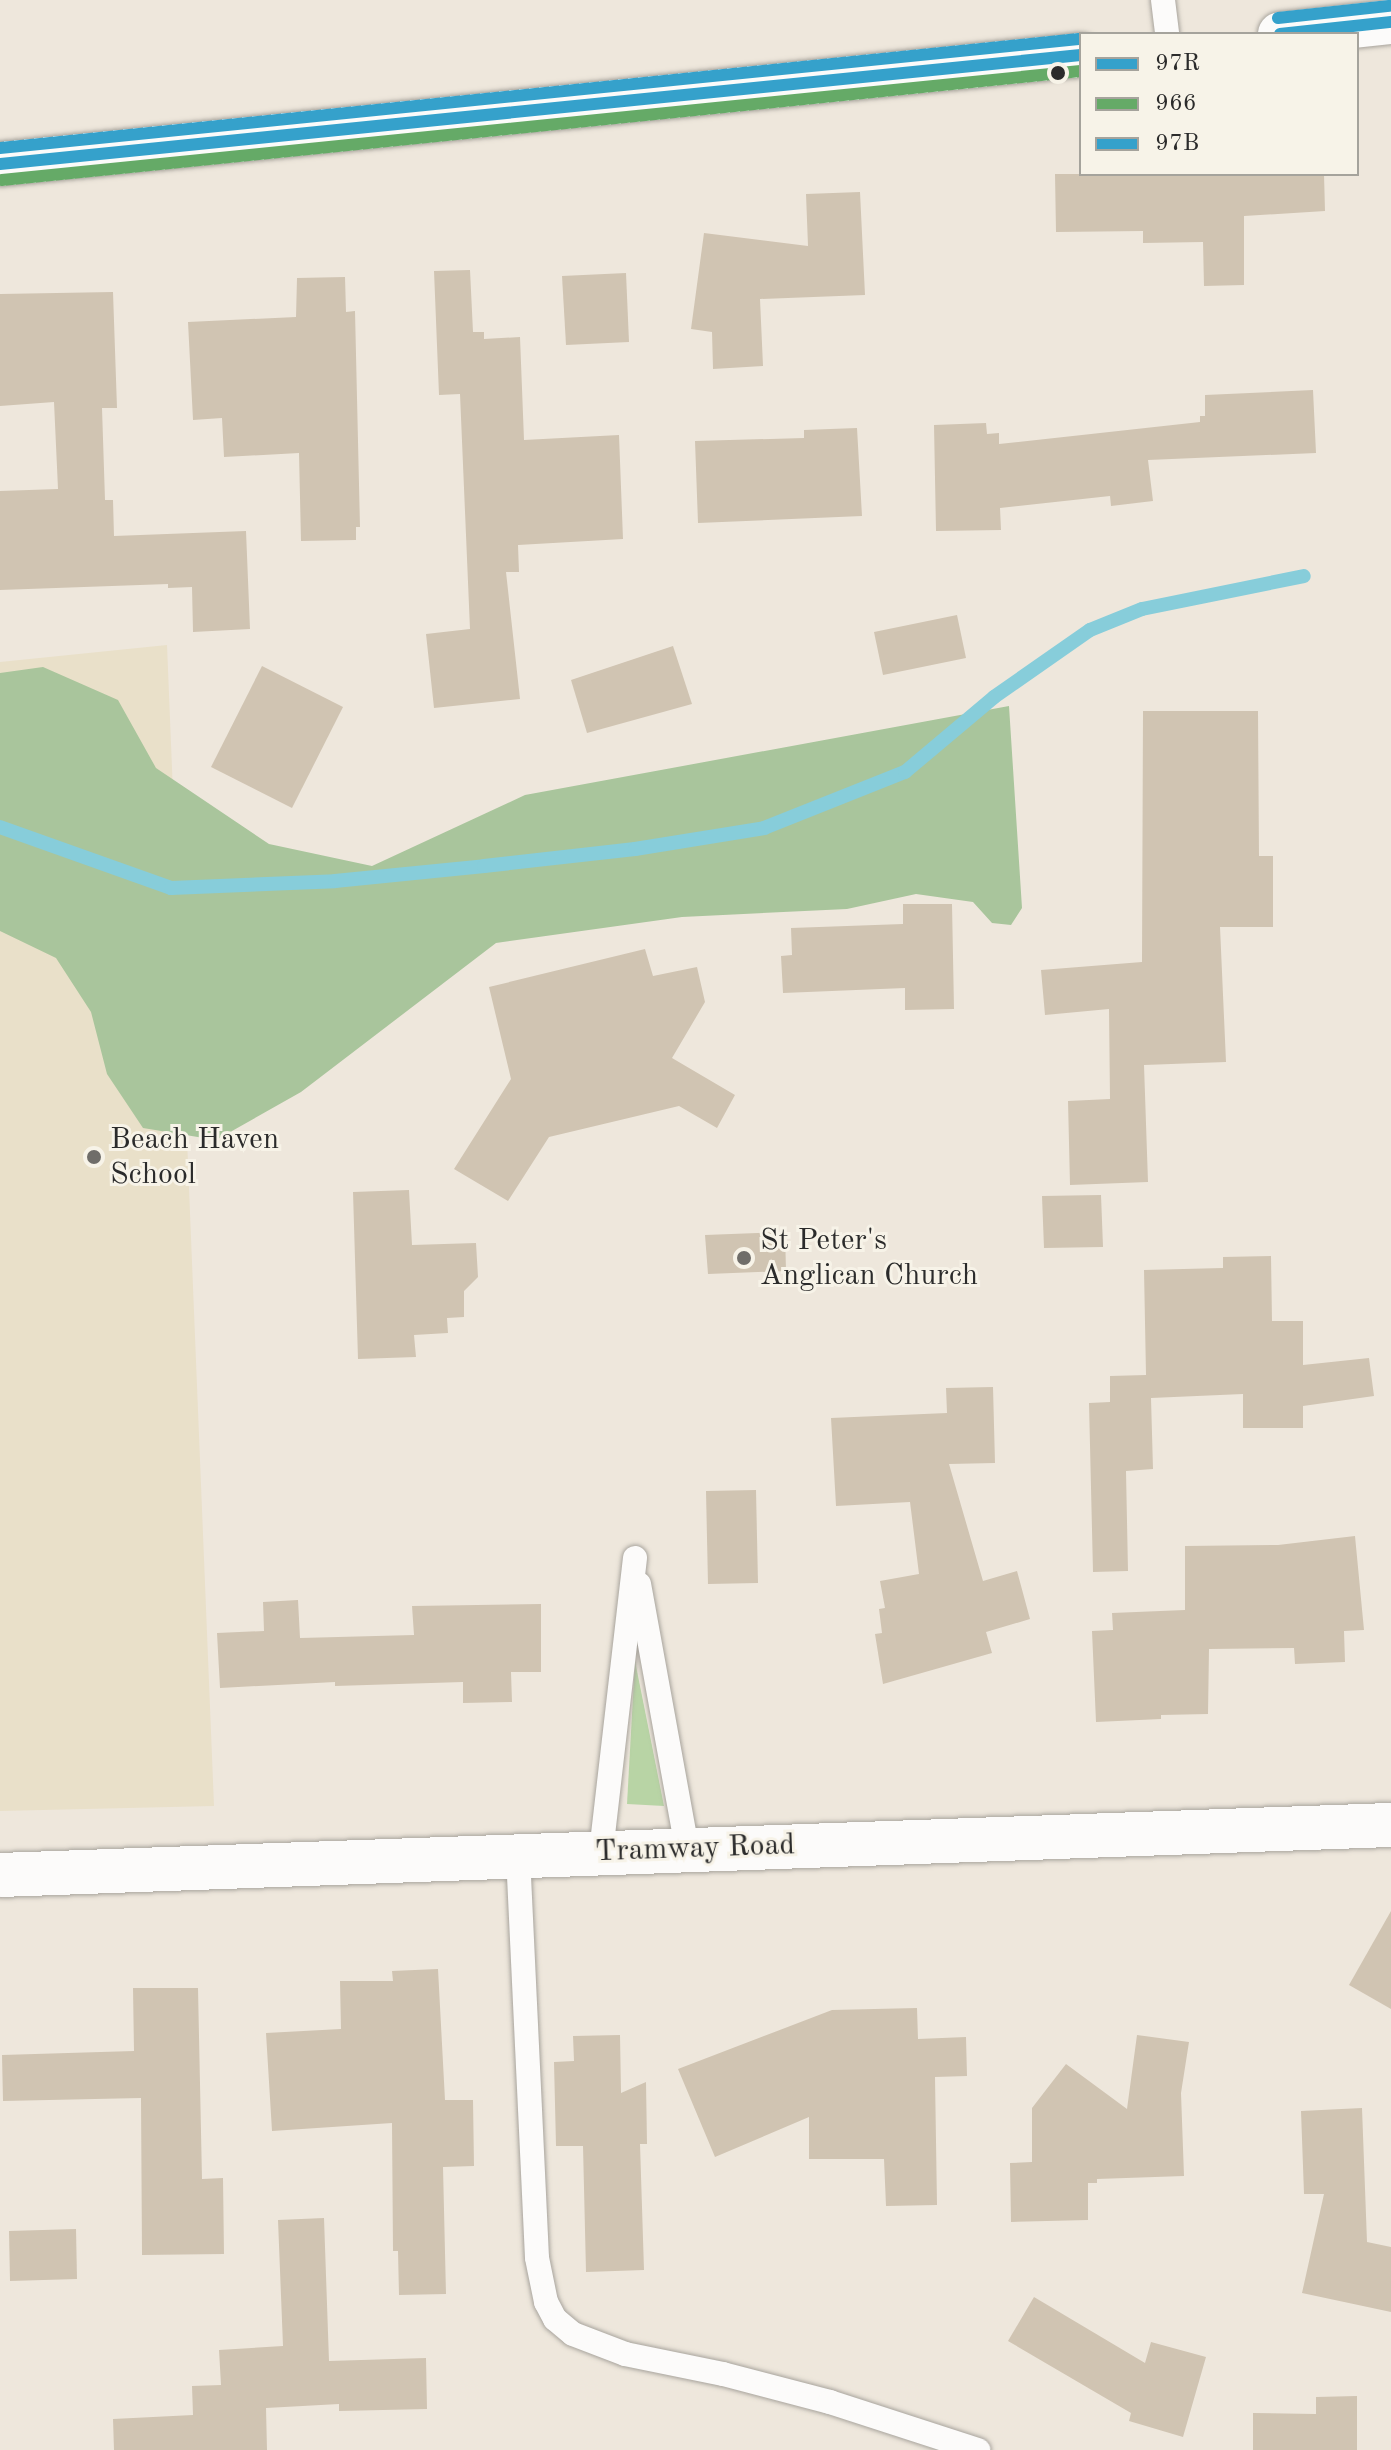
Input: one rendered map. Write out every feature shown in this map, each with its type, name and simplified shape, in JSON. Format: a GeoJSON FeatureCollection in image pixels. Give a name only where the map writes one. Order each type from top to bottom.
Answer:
{"type":"FeatureCollection","features":[{"type":"Feature","properties":{"kind":"street"},"geometry":{"type":"LineString","coordinates":[[1285,32],[1333,13],[1391,22]]}},
{"type":"Feature","properties":{"kind":"street"},"geometry":{"type":"LineString","coordinates":[[0,164],[1079,55]]}},
{"type":"Feature","properties":{"kind":"street","name":"Tramway Road"},"geometry":{"type":"LineString","coordinates":[[0,1875],[1391,1825]]}},
{"type":"Feature","properties":{"kind":"lane"},"geometry":{"type":"LineString","coordinates":[[1163,0],[1167,32]]}},
{"type":"Feature","properties":{"kind":"lane"},"geometry":{"type":"LineString","coordinates":[[601,1852],[635,1558],[687,1848]]}},
{"type":"Feature","properties":{"kind":"lane"},"geometry":{"type":"LineString","coordinates":[[518,1855],[537,2258],[546,2302],[555,2319],[573,2334],[625,2354],[723,2374],[830,2402],[978,2450]]}},
{"type":"Feature","properties":{"kind":"shaded area","name":"Beach Haven School"},"geometry":{"type":"Polygon","coordinates":[[[167,645],[214,1806],[0,1811],[0,662],[167,645]]]}},
{"type":"Feature","properties":{"kind":"green space"},"geometry":{"type":"Polygon","coordinates":[[[43,667],[118,700],[156,768],[269,844],[372,866],[525,795],[1009,706],[1022,908],[1011,925],[992,923],[973,902],[916,894],[847,909],[682,917],[496,943],[301,1092],[216,1140],[143,1128],[107,1074],[91,1012],[56,958],[0,931],[0,673],[43,667]]]}},
{"type":"Feature","properties":{"kind":"green space"},"geometry":{"type":"Polygon","coordinates":[[[635,1661],[664,1806],[627,1804],[635,1661]]]}},
{"type":"Feature","properties":{"kind":"building"},"geometry":{"type":"Polygon","coordinates":[[[1055,174],[1324,176],[1325,211],[1244,216],[1244,285],[1204,286],[1203,242],[1143,243],[1143,231],[1056,232],[1055,174]]]}},
{"type":"Feature","properties":{"kind":"building"},"geometry":{"type":"Polygon","coordinates":[[[860,192],[865,295],[760,299],[763,366],[713,369],[712,332],[691,329],[704,233],[808,246],[806,194],[860,192]]]}},
{"type":"Feature","properties":{"kind":"building"},"geometry":{"type":"Polygon","coordinates":[[[470,270],[473,332],[484,332],[484,339],[520,337],[524,440],[619,435],[623,539],[518,545],[519,572],[506,572],[520,699],[434,708],[426,634],[470,629],[460,394],[439,395],[434,271],[470,270]]]}},
{"type":"Feature","properties":{"kind":"building"},"geometry":{"type":"Polygon","coordinates":[[[626,273],[629,342],[566,345],[562,276],[626,273]]]}},
{"type":"Feature","properties":{"kind":"building"},"geometry":{"type":"Polygon","coordinates":[[[345,277],[346,312],[355,311],[360,527],[356,527],[356,540],[301,541],[299,453],[224,457],[222,418],[193,420],[188,322],[296,317],[297,278],[345,277]]]}},
{"type":"Feature","properties":{"kind":"building"},"geometry":{"type":"Polygon","coordinates":[[[113,292],[117,408],[102,408],[105,500],[113,500],[114,536],[246,531],[250,629],[193,632],[192,587],[168,588],[168,584],[0,590],[0,491],[58,489],[54,402],[0,406],[0,294],[113,292]]]}},
{"type":"Feature","properties":{"kind":"building"},"geometry":{"type":"Polygon","coordinates":[[[1313,390],[1316,453],[1148,460],[1153,501],[1111,506],[1110,496],[1000,508],[1001,530],[936,531],[934,425],[986,423],[987,434],[999,433],[999,444],[1200,422],[1200,416],[1205,416],[1205,395],[1313,390]]]}},
{"type":"Feature","properties":{"kind":"building"},"geometry":{"type":"Polygon","coordinates":[[[857,428],[862,516],[698,523],[695,441],[804,438],[804,430],[857,428]]]}},
{"type":"Feature","properties":{"kind":"building"},"geometry":{"type":"Polygon","coordinates":[[[957,615],[966,658],[883,675],[874,632],[957,615]]]}},
{"type":"Feature","properties":{"kind":"building"},"geometry":{"type":"Polygon","coordinates":[[[673,646],[692,704],[587,733],[571,680],[673,646]]]}},
{"type":"Feature","properties":{"kind":"building"},"geometry":{"type":"Polygon","coordinates":[[[262,666],[343,707],[292,808],[211,767],[262,666]]]}},
{"type":"Feature","properties":{"kind":"building"},"geometry":{"type":"Polygon","coordinates":[[[1143,711],[1258,711],[1259,856],[1273,856],[1273,927],[1220,927],[1226,1062],[1144,1065],[1148,1182],[1070,1185],[1068,1101],[1110,1099],[1109,1009],[1045,1015],[1041,970],[1142,962],[1143,711]]]}},
{"type":"Feature","properties":{"kind":"building"},"geometry":{"type":"Polygon","coordinates":[[[903,904],[952,904],[954,1009],[905,1010],[905,988],[783,993],[781,956],[792,955],[791,928],[903,924],[903,904]]]}},
{"type":"Feature","properties":{"kind":"building"},"geometry":{"type":"Polygon","coordinates":[[[645,949],[653,976],[697,967],[705,1002],[672,1058],[735,1095],[717,1128],[679,1106],[549,1137],[508,1201],[454,1169],[511,1079],[489,987],[645,949]]]}},
{"type":"Feature","properties":{"kind":"building"},"geometry":{"type":"Polygon","coordinates":[[[409,1190],[412,1245],[476,1243],[478,1277],[464,1291],[464,1317],[447,1318],[448,1333],[414,1335],[416,1357],[358,1359],[353,1192],[409,1190]]]}},
{"type":"Feature","properties":{"kind":"building"},"geometry":{"type":"Polygon","coordinates":[[[1101,1195],[1103,1247],[1044,1248],[1042,1196],[1101,1195]]]}},
{"type":"Feature","properties":{"kind":"building","name":"St Peter's Anglican Church"},"geometry":{"type":"Polygon","coordinates":[[[785,1232],[786,1271],[708,1274],[705,1235],[785,1232]]]}},
{"type":"Feature","properties":{"kind":"building"},"geometry":{"type":"Polygon","coordinates":[[[1271,1256],[1272,1321],[1303,1321],[1303,1365],[1369,1358],[1374,1396],[1303,1406],[1303,1428],[1243,1428],[1243,1394],[1151,1398],[1153,1469],[1126,1471],[1128,1571],[1093,1572],[1089,1403],[1110,1402],[1110,1376],[1146,1375],[1144,1270],[1223,1268],[1223,1257],[1271,1256]]]}},
{"type":"Feature","properties":{"kind":"building"},"geometry":{"type":"Polygon","coordinates":[[[993,1387],[995,1463],[949,1464],[983,1581],[1017,1571],[1030,1619],[986,1632],[992,1653],[883,1684],[875,1634],[882,1633],[879,1609],[885,1608],[880,1581],[919,1574],[910,1502],[836,1506],[831,1418],[947,1413],[946,1388],[993,1387]]]}},
{"type":"Feature","properties":{"kind":"building"},"geometry":{"type":"Polygon","coordinates":[[[756,1490],[758,1583],[708,1584],[706,1491],[756,1490]]]}},
{"type":"Feature","properties":{"kind":"building"},"geometry":{"type":"Polygon","coordinates":[[[1355,1536],[1364,1630],[1344,1631],[1345,1662],[1295,1664],[1294,1648],[1209,1649],[1208,1714],[1096,1722],[1092,1631],[1113,1630],[1112,1613],[1185,1610],[1185,1546],[1278,1545],[1355,1536]]]}},
{"type":"Feature","properties":{"kind":"building"},"geometry":{"type":"Polygon","coordinates":[[[298,1600],[300,1638],[414,1635],[412,1606],[541,1604],[541,1672],[511,1672],[512,1702],[463,1703],[463,1682],[335,1686],[335,1682],[220,1688],[217,1633],[264,1631],[263,1602],[298,1600]]]}},
{"type":"Feature","properties":{"kind":"building"},"geometry":{"type":"Polygon","coordinates":[[[1391,1911],[1391,2009],[1349,1985],[1391,1911]]]}},
{"type":"Feature","properties":{"kind":"building"},"geometry":{"type":"Polygon","coordinates":[[[438,1969],[445,2100],[473,2100],[474,2166],[443,2167],[446,2294],[399,2295],[398,2251],[393,2251],[392,2123],[272,2131],[266,2033],[341,2029],[340,1981],[393,1981],[392,1971],[438,1969]]]}},
{"type":"Feature","properties":{"kind":"building"},"geometry":{"type":"Polygon","coordinates":[[[133,1988],[198,1988],[202,2179],[223,2178],[224,2254],[142,2255],[141,2098],[3,2101],[2,2055],[134,2051],[133,1988]]]}},
{"type":"Feature","properties":{"kind":"building"},"geometry":{"type":"Polygon","coordinates":[[[917,2008],[918,2039],[966,2037],[967,2076],[935,2077],[937,2205],[886,2206],[884,2159],[809,2159],[809,2117],[715,2157],[678,2069],[832,2010],[917,2008]]]}},
{"type":"Feature","properties":{"kind":"building"},"geometry":{"type":"Polygon","coordinates":[[[620,2035],[621,2093],[646,2082],[647,2144],[640,2144],[644,2270],[586,2272],[583,2146],[556,2146],[554,2062],[574,2061],[573,2036],[620,2035]]]}},
{"type":"Feature","properties":{"kind":"building"},"geometry":{"type":"Polygon","coordinates":[[[1137,2035],[1189,2042],[1181,2093],[1184,2176],[1097,2179],[1097,2183],[1088,2183],[1088,2220],[1011,2222],[1010,2163],[1032,2162],[1032,2108],[1066,2064],[1127,2109],[1137,2035]]]}},
{"type":"Feature","properties":{"kind":"building"},"geometry":{"type":"Polygon","coordinates":[[[1362,2108],[1367,2242],[1391,2247],[1391,2312],[1302,2293],[1324,2194],[1304,2194],[1301,2111],[1362,2108]]]}},
{"type":"Feature","properties":{"kind":"building"},"geometry":{"type":"Polygon","coordinates":[[[324,2218],[329,2361],[426,2358],[427,2409],[339,2411],[339,2404],[266,2408],[267,2450],[114,2450],[113,2419],[193,2415],[192,2386],[221,2385],[219,2350],[283,2346],[278,2220],[324,2218]]]}},
{"type":"Feature","properties":{"kind":"building"},"geometry":{"type":"Polygon","coordinates":[[[76,2229],[77,2279],[10,2281],[9,2231],[76,2229]]]}},
{"type":"Feature","properties":{"kind":"building"},"geometry":{"type":"Polygon","coordinates":[[[1034,2297],[1145,2363],[1151,2342],[1206,2357],[1183,2437],[1129,2421],[1131,2413],[1008,2341],[1034,2297]]]}},
{"type":"Feature","properties":{"kind":"building"},"geometry":{"type":"Polygon","coordinates":[[[1357,2396],[1357,2450],[1253,2450],[1253,2413],[1316,2414],[1316,2397],[1357,2396]]]}},
{"type":"Feature","properties":{"kind":"waterway"},"geometry":{"type":"LineString","coordinates":[[0,827],[171,888],[335,881],[484,866],[635,849],[764,828],[905,772],[994,697],[1090,630],[1142,609],[1304,576]]}},
{"type":"Feature","properties":{"kind":"transit line","name":"97B"},"geometry":{"type":"LineString","coordinates":[[1278,18],[1389,6]]}},
{"type":"Feature","properties":{"kind":"transit line","name":"97R"},"geometry":{"type":"LineString","coordinates":[[1298,32],[1391,22]]}},
{"type":"Feature","properties":{"kind":"transit line","name":"97B"},"geometry":{"type":"LineString","coordinates":[[0,148],[1079,39]]}},
{"type":"Feature","properties":{"kind":"transit line","name":"97R"},"geometry":{"type":"LineString","coordinates":[[0,164],[1079,55]]}},
{"type":"Feature","properties":{"kind":"transit line","name":"966"},"geometry":{"type":"LineString","coordinates":[[2,180],[1079,71]]}},
{"type":"Feature","properties":{"kind":"place","name":"Beach Haven School"},"geometry":{"type":"Point","coordinates":[94,1157]}},
{"type":"Feature","properties":{"kind":"place","name":"St Peter's Anglican Church"},"geometry":{"type":"Point","coordinates":[744,1258]}}]}
